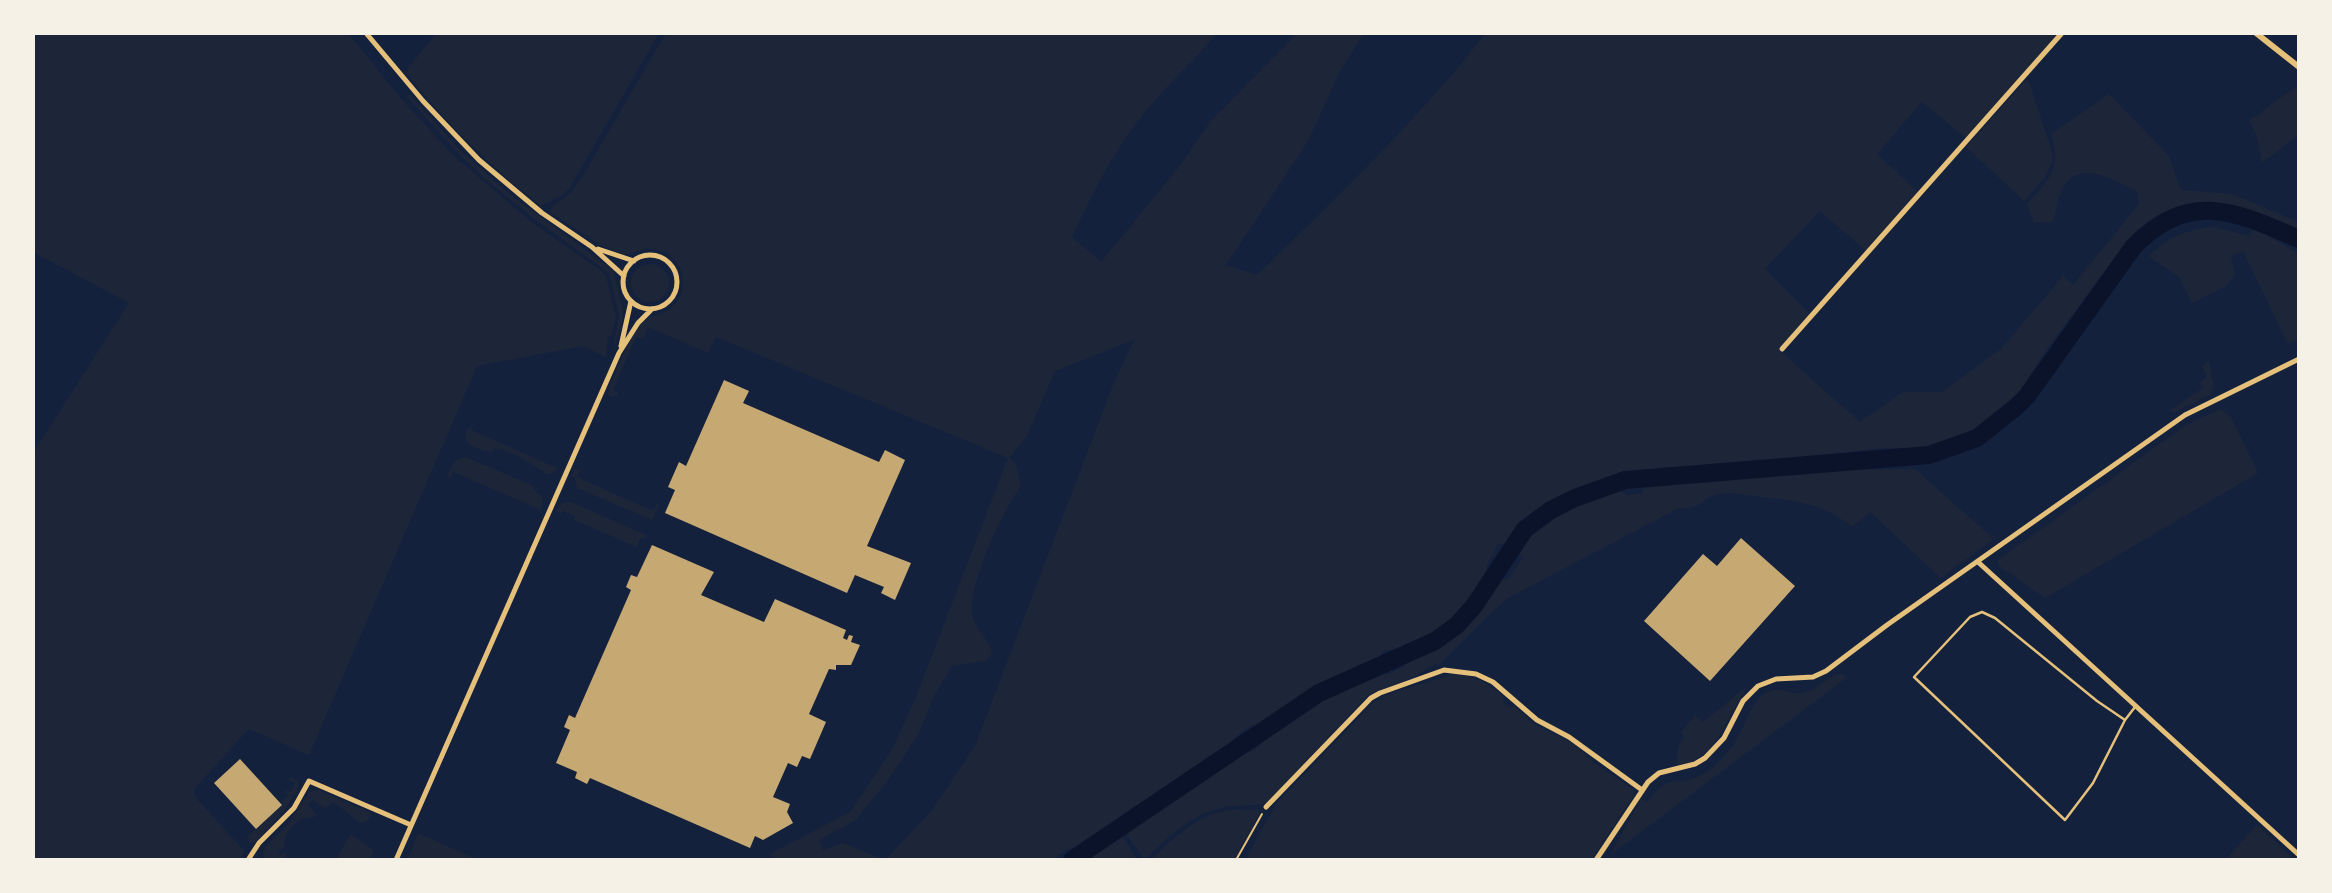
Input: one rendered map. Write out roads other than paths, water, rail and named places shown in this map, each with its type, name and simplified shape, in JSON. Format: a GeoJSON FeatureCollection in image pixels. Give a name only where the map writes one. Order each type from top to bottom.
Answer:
{"type":"FeatureCollection","features":[{"type":"Feature","properties":{"kind":"street"},"geometry":{"type":"LineString","coordinates":[[366,33],[423,101],[479,160],[548,218],[592,247],[624,275]]}},
{"type":"Feature","properties":{"kind":"street"},"geometry":{"type":"LineString","coordinates":[[1782,349],[2062,33]]}},
{"type":"Feature","properties":{"kind":"street"},"geometry":{"type":"LineString","coordinates":[[2256,33],[2299,67]]}},
{"type":"Feature","properties":{"kind":"street"},"geometry":{"type":"LineString","coordinates":[[592,247],[634,261]]}},
{"type":"Feature","properties":{"kind":"street"},"geometry":{"type":"LineString","coordinates":[[396,860],[619,353],[638,323],[652,309],[668,302],[677,286],[677,277],[668,261],[660,257],[642,256],[634,261],[624,275],[623,285],[631,301],[644,309],[652,309]]}},
{"type":"Feature","properties":{"kind":"street"},"geometry":{"type":"LineString","coordinates":[[619,353],[631,301]]}},
{"type":"Feature","properties":{"kind":"street"},"geometry":{"type":"LineString","coordinates":[[1597,860],[1642,790],[1659,773],[1686,767],[1705,758],[1724,738],[1743,701],[1758,685],[1776,679],[1813,677],[1826,671],[2185,415],[2299,359]]}},
{"type":"Feature","properties":{"kind":"street"},"geometry":{"type":"LineString","coordinates":[[1978,562],[2299,855]]}},
{"type":"Feature","properties":{"kind":"street"},"geometry":{"type":"LineString","coordinates":[[1266,807],[1371,698],[1444,670],[1465,671],[1493,682],[1537,720],[1569,737],[1642,790]]}},
{"type":"Feature","properties":{"kind":"street"},"geometry":{"type":"LineString","coordinates":[[248,860],[259,843],[294,808],[309,781],[411,825]]}},
{"type":"Feature","properties":{"kind":"lane"},"geometry":{"type":"LineString","coordinates":[[2124,720],[1995,618],[1982,612],[1970,617],[1914,677],[2065,820],[2093,783],[2124,720],[2136,706]]}},
{"type":"Feature","properties":{"kind":"waterway"},"geometry":{"type":"LineString","coordinates":[[1072,860],[1319,693],[1435,641],[1457,625],[1474,606],[1525,529],[1551,510],[1575,498],[1625,480],[1929,455],[1977,438],[2027,396],[2134,246],[2155,228],[2174,217],[2214,211],[2254,220],[2299,239]]}}]}
